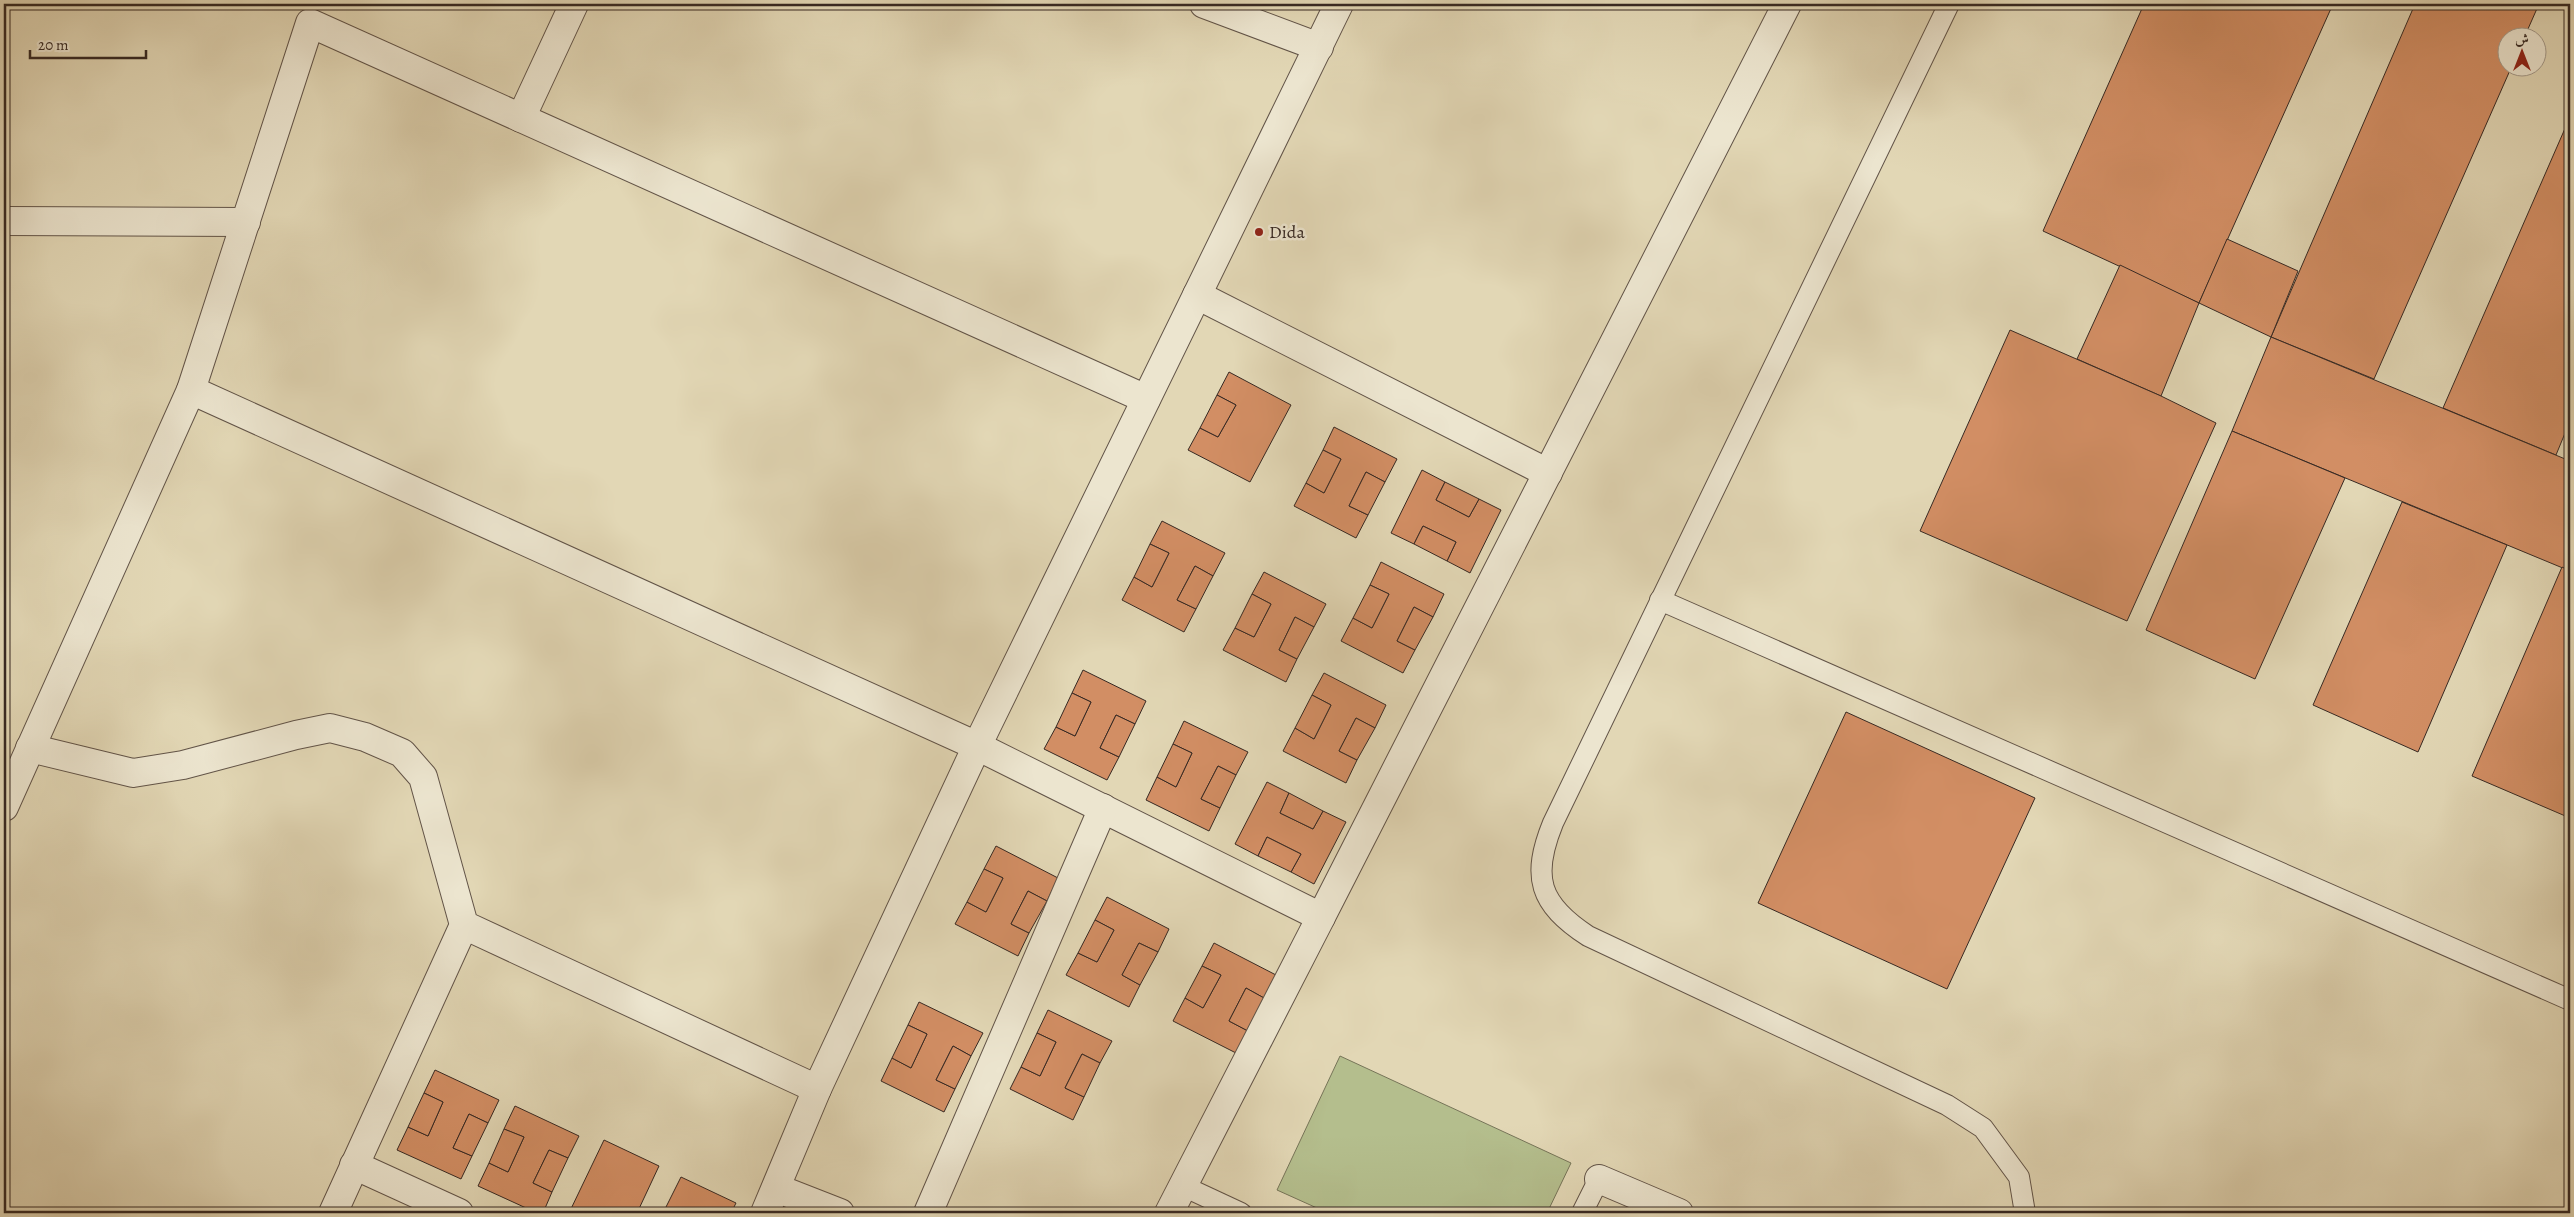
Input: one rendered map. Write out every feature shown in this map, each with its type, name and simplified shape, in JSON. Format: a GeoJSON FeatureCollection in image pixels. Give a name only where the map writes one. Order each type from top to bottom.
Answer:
{"type":"FeatureCollection","features":[{"type":"Feature","properties":{"kind":"street"},"geometry":{"type":"LineString","coordinates":[[522,118],[574,4]]}},
{"type":"Feature","properties":{"kind":"street"},"geometry":{"type":"LineString","coordinates":[[1204,4],[1319,47]]}},
{"type":"Feature","properties":{"kind":"street"},"geometry":{"type":"LineString","coordinates":[[765,1213],[817,1089],[977,746],[1339,4]]}},
{"type":"Feature","properties":{"kind":"street"},"geometry":{"type":"LineString","coordinates":[[1169,1213],[1787,4]]}},
{"type":"Feature","properties":{"kind":"street"},"geometry":{"type":"LineString","coordinates":[[4,807],[191,390],[246,222],[308,13],[522,118],[1146,399]]}},
{"type":"Feature","properties":{"kind":"street"},"geometry":{"type":"LineString","coordinates":[[4,220],[246,222]]}},
{"type":"Feature","properties":{"kind":"street"},"geometry":{"type":"LineString","coordinates":[[1197,294],[1548,473]]}},
{"type":"Feature","properties":{"kind":"street"},"geometry":{"type":"LineString","coordinates":[[191,390],[977,746],[1321,917]]}},
{"type":"Feature","properties":{"kind":"street"},"geometry":{"type":"LineString","coordinates":[[30,748],[133,773],[183,765],[296,735],[330,728],[364,737],[402,753],[423,777],[464,925],[333,1213]]}},
{"type":"Feature","properties":{"kind":"street"},"geometry":{"type":"LineString","coordinates":[[928,1213],[1103,808]]}},
{"type":"Feature","properties":{"kind":"street"},"geometry":{"type":"LineString","coordinates":[[464,925],[817,1089]]}},
{"type":"Feature","properties":{"kind":"street"},"geometry":{"type":"LineString","coordinates":[[354,1165],[459,1213]]}},
{"type":"Feature","properties":{"kind":"street"},"geometry":{"type":"LineString","coordinates":[[1598,1179],[1679,1213]]}},
{"type":"Feature","properties":{"kind":"street"},"geometry":{"type":"LineString","coordinates":[[776,1188],[840,1213]]}},
{"type":"Feature","properties":{"kind":"lane"},"geometry":{"type":"LineString","coordinates":[[1949,4],[1544,843],[1540,864],[1542,885],[1552,906],[1568,922],[1588,936],[1947,1105],[1983,1128],[2019,1177],[2025,1213]]}},
{"type":"Feature","properties":{"kind":"lane"},"geometry":{"type":"LineString","coordinates":[[1660,600],[2570,1000]]}},
{"type":"Feature","properties":{"kind":"lane"},"geometry":{"type":"LineString","coordinates":[[1582,1213],[1598,1179]]}},
{"type":"Feature","properties":{"kind":"lane"},"geometry":{"type":"LineString","coordinates":[[1183,1186],[1241,1213]]}},
{"type":"Feature","properties":{"kind":"green space"},"geometry":{"type":"Polygon","coordinates":[[[1340,1056],[1571,1163],[1547,1213],[1328,1213],[1277,1190],[1340,1056]]]}},
{"type":"Feature","properties":{"kind":"building"},"geometry":{"type":"Polygon","coordinates":[[[2144,4],[2333,4],[2199,303],[2043,231],[2144,4]]]}},
{"type":"Feature","properties":{"kind":"building"},"geometry":{"type":"Polygon","coordinates":[[[2415,4],[2539,4],[2528,28],[2496,28],[2496,78],[2507,78],[2374,379],[2271,337],[2415,4]]]}},
{"type":"Feature","properties":{"kind":"building"},"geometry":{"type":"Polygon","coordinates":[[[2570,117],[2570,421],[2556,455],[2443,408],[2570,117]]]}},
{"type":"Feature","properties":{"kind":"building"},"geometry":{"type":"Polygon","coordinates":[[[2227,239],[2298,271],[2271,337],[2199,303],[2227,239]]]}},
{"type":"Feature","properties":{"kind":"building"},"geometry":{"type":"Polygon","coordinates":[[[2120,265],[2199,303],[2161,396],[2077,359],[2120,265]]]}},
{"type":"Feature","properties":{"kind":"building"},"geometry":{"type":"Polygon","coordinates":[[[2010,330],[2161,396],[2216,423],[2127,621],[1920,531],[2010,330]]]}},
{"type":"Feature","properties":{"kind":"building"},"geometry":{"type":"Polygon","coordinates":[[[2271,337],[2570,461],[2570,571],[2232,431],[2271,337]]]}},
{"type":"Feature","properties":{"kind":"building"},"geometry":{"type":"Polygon","coordinates":[[[1229,372],[1291,405],[1250,482],[1188,450],[1200,428],[1218,437],[1236,405],[1217,395],[1229,372]]]}},
{"type":"Feature","properties":{"kind":"building"},"geometry":{"type":"Polygon","coordinates":[[[1217,395],[1236,405],[1218,437],[1200,428],[1217,395]]]}},
{"type":"Feature","properties":{"kind":"building"},"geometry":{"type":"Polygon","coordinates":[[[1334,427],[1397,459],[1385,482],[1366,472],[1349,506],[1368,515],[1356,538],[1294,506],[1306,483],[1324,493],[1341,459],[1323,450],[1334,427]]]}},
{"type":"Feature","properties":{"kind":"building"},"geometry":{"type":"Polygon","coordinates":[[[2232,431],[2345,478],[2255,679],[2146,630],[2232,431]]]}},
{"type":"Feature","properties":{"kind":"building"},"geometry":{"type":"Polygon","coordinates":[[[1323,450],[1341,459],[1324,493],[1306,483],[1323,450]]]}},
{"type":"Feature","properties":{"kind":"building"},"geometry":{"type":"Polygon","coordinates":[[[1422,470],[1445,482],[1436,500],[1469,517],[1479,499],[1501,510],[1470,573],[1447,561],[1456,542],[1423,526],[1414,544],[1391,533],[1422,470]]]}},
{"type":"Feature","properties":{"kind":"building"},"geometry":{"type":"Polygon","coordinates":[[[1366,472],[1385,482],[1368,515],[1349,506],[1366,472]]]}},
{"type":"Feature","properties":{"kind":"building"},"geometry":{"type":"Polygon","coordinates":[[[1445,482],[1479,499],[1469,517],[1436,500],[1445,482]]]}},
{"type":"Feature","properties":{"kind":"building"},"geometry":{"type":"Polygon","coordinates":[[[2402,502],[2507,545],[2418,752],[2313,705],[2402,502]]]}},
{"type":"Feature","properties":{"kind":"building"},"geometry":{"type":"Polygon","coordinates":[[[1162,521],[1225,553],[1213,576],[1195,566],[1177,600],[1196,609],[1184,632],[1122,600],[1134,577],[1152,587],[1169,553],[1150,544],[1162,521]]]}},
{"type":"Feature","properties":{"kind":"building"},"geometry":{"type":"Polygon","coordinates":[[[1423,526],[1456,542],[1447,561],[1414,544],[1423,526]]]}},
{"type":"Feature","properties":{"kind":"building"},"geometry":{"type":"Polygon","coordinates":[[[1150,544],[1169,553],[1152,587],[1134,577],[1150,544]]]}},
{"type":"Feature","properties":{"kind":"building"},"geometry":{"type":"Polygon","coordinates":[[[1381,562],[1444,594],[1433,617],[1414,607],[1397,641],[1415,650],[1403,673],[1341,641],[1353,618],[1372,628],[1389,594],[1370,585],[1381,562]]]}},
{"type":"Feature","properties":{"kind":"building"},"geometry":{"type":"Polygon","coordinates":[[[1195,566],[1213,576],[1196,609],[1177,600],[1195,566]]]}},
{"type":"Feature","properties":{"kind":"building"},"geometry":{"type":"Polygon","coordinates":[[[2562,567],[2570,571],[2570,818],[2472,776],[2562,567]]]}},
{"type":"Feature","properties":{"kind":"building"},"geometry":{"type":"Polygon","coordinates":[[[1264,572],[1326,604],[1314,627],[1295,617],[1279,650],[1297,659],[1286,682],[1223,650],[1235,628],[1254,637],[1271,604],[1252,594],[1264,572]]]}},
{"type":"Feature","properties":{"kind":"building"},"geometry":{"type":"Polygon","coordinates":[[[1370,585],[1389,594],[1372,628],[1353,618],[1370,585]]]}},
{"type":"Feature","properties":{"kind":"building"},"geometry":{"type":"Polygon","coordinates":[[[1252,594],[1271,604],[1254,637],[1235,628],[1252,594]]]}},
{"type":"Feature","properties":{"kind":"building"},"geometry":{"type":"Polygon","coordinates":[[[1414,607],[1433,617],[1415,650],[1397,641],[1414,607]]]}},
{"type":"Feature","properties":{"kind":"building"},"geometry":{"type":"Polygon","coordinates":[[[1295,617],[1314,627],[1297,659],[1279,650],[1295,617]]]}},
{"type":"Feature","properties":{"kind":"building"},"geometry":{"type":"Polygon","coordinates":[[[1083,670],[1146,701],[1135,724],[1116,715],[1100,748],[1119,757],[1107,780],[1044,749],[1056,727],[1075,736],[1091,702],[1072,693],[1083,670]]]}},
{"type":"Feature","properties":{"kind":"building"},"geometry":{"type":"Polygon","coordinates":[[[1324,673],[1386,705],[1375,728],[1356,718],[1339,751],[1357,760],[1346,783],[1283,751],[1295,728],[1314,739],[1331,705],[1312,695],[1324,673]]]}},
{"type":"Feature","properties":{"kind":"building"},"geometry":{"type":"Polygon","coordinates":[[[1072,693],[1091,702],[1075,736],[1056,727],[1072,693]]]}},
{"type":"Feature","properties":{"kind":"building"},"geometry":{"type":"Polygon","coordinates":[[[1312,695],[1331,705],[1314,739],[1295,728],[1312,695]]]}},
{"type":"Feature","properties":{"kind":"building"},"geometry":{"type":"Polygon","coordinates":[[[1846,712],[2035,798],[1947,989],[1758,903],[1846,712]]]}},
{"type":"Feature","properties":{"kind":"building"},"geometry":{"type":"Polygon","coordinates":[[[1116,715],[1135,724],[1119,757],[1100,748],[1116,715]]]}},
{"type":"Feature","properties":{"kind":"building"},"geometry":{"type":"Polygon","coordinates":[[[1356,718],[1375,728],[1357,760],[1339,751],[1356,718]]]}},
{"type":"Feature","properties":{"kind":"building"},"geometry":{"type":"Polygon","coordinates":[[[1184,721],[1248,752],[1236,775],[1218,766],[1201,799],[1220,808],[1209,831],[1146,800],[1157,777],[1176,787],[1192,753],[1173,744],[1184,721]]]}},
{"type":"Feature","properties":{"kind":"building"},"geometry":{"type":"Polygon","coordinates":[[[1173,744],[1192,753],[1176,787],[1157,777],[1173,744]]]}},
{"type":"Feature","properties":{"kind":"building"},"geometry":{"type":"Polygon","coordinates":[[[1218,766],[1236,775],[1220,808],[1201,799],[1218,766]]]}},
{"type":"Feature","properties":{"kind":"building"},"geometry":{"type":"Polygon","coordinates":[[[1267,782],[1289,793],[1280,813],[1313,829],[1323,811],[1346,822],[1314,884],[1291,872],[1301,854],[1267,837],[1258,856],[1235,844],[1267,782]]]}},
{"type":"Feature","properties":{"kind":"building"},"geometry":{"type":"Polygon","coordinates":[[[1289,793],[1323,811],[1313,829],[1280,813],[1289,793]]]}},
{"type":"Feature","properties":{"kind":"building"},"geometry":{"type":"Polygon","coordinates":[[[1267,837],[1301,854],[1291,872],[1258,856],[1267,837]]]}},
{"type":"Feature","properties":{"kind":"building"},"geometry":{"type":"Polygon","coordinates":[[[996,846],[1058,878],[1047,901],[1028,891],[1011,924],[1029,933],[1018,956],[955,924],[967,902],[986,912],[1003,878],[984,869],[996,846]]]}},
{"type":"Feature","properties":{"kind":"building"},"geometry":{"type":"Polygon","coordinates":[[[984,869],[1003,878],[986,912],[967,902],[984,869]]]}},
{"type":"Feature","properties":{"kind":"building"},"geometry":{"type":"Polygon","coordinates":[[[1028,891],[1047,901],[1029,933],[1011,924],[1028,891]]]}},
{"type":"Feature","properties":{"kind":"building"},"geometry":{"type":"Polygon","coordinates":[[[1107,897],[1169,929],[1158,952],[1139,943],[1122,975],[1140,985],[1129,1007],[1066,975],[1078,953],[1097,962],[1114,930],[1095,920],[1107,897]]]}},
{"type":"Feature","properties":{"kind":"building"},"geometry":{"type":"Polygon","coordinates":[[[1095,920],[1114,930],[1097,962],[1078,953],[1095,920]]]}},
{"type":"Feature","properties":{"kind":"building"},"geometry":{"type":"Polygon","coordinates":[[[1139,943],[1158,952],[1140,985],[1122,975],[1139,943]]]}},
{"type":"Feature","properties":{"kind":"building"},"geometry":{"type":"Polygon","coordinates":[[[1214,943],[1276,975],[1264,998],[1246,988],[1229,1021],[1248,1031],[1236,1053],[1173,1021],[1185,998],[1203,1008],[1221,975],[1202,966],[1214,943]]]}},
{"type":"Feature","properties":{"kind":"building"},"geometry":{"type":"Polygon","coordinates":[[[1202,966],[1221,975],[1203,1008],[1185,998],[1202,966]]]}},
{"type":"Feature","properties":{"kind":"building"},"geometry":{"type":"Polygon","coordinates":[[[1246,988],[1264,998],[1248,1031],[1229,1021],[1246,988]]]}},
{"type":"Feature","properties":{"kind":"building"},"geometry":{"type":"Polygon","coordinates":[[[919,1002],[983,1033],[971,1056],[953,1046],[936,1080],[955,1089],[944,1112],[881,1081],[892,1058],[911,1068],[927,1034],[908,1025],[919,1002]]]}},
{"type":"Feature","properties":{"kind":"building"},"geometry":{"type":"Polygon","coordinates":[[[1048,1010],[1112,1041],[1100,1063],[1082,1054],[1065,1088],[1084,1097],[1073,1120],[1010,1089],[1021,1067],[1040,1076],[1056,1042],[1037,1033],[1048,1010]]]}},
{"type":"Feature","properties":{"kind":"building"},"geometry":{"type":"Polygon","coordinates":[[[908,1025],[927,1034],[911,1068],[892,1058],[908,1025]]]}},
{"type":"Feature","properties":{"kind":"building"},"geometry":{"type":"Polygon","coordinates":[[[1037,1033],[1056,1042],[1040,1076],[1021,1067],[1037,1033]]]}},
{"type":"Feature","properties":{"kind":"building"},"geometry":{"type":"Polygon","coordinates":[[[953,1046],[971,1056],[955,1089],[936,1080],[953,1046]]]}},
{"type":"Feature","properties":{"kind":"building"},"geometry":{"type":"Polygon","coordinates":[[[1082,1054],[1100,1063],[1084,1097],[1065,1088],[1082,1054]]]}},
{"type":"Feature","properties":{"kind":"building"},"geometry":{"type":"Polygon","coordinates":[[[435,1070],[499,1100],[488,1123],[469,1114],[453,1148],[472,1156],[461,1179],[397,1150],[408,1127],[428,1136],[443,1102],[424,1093],[435,1070]]]}},
{"type":"Feature","properties":{"kind":"building"},"geometry":{"type":"Polygon","coordinates":[[[424,1093],[443,1102],[428,1136],[408,1127],[424,1093]]]}},
{"type":"Feature","properties":{"kind":"building"},"geometry":{"type":"Polygon","coordinates":[[[515,1106],[579,1136],[568,1158],[549,1150],[533,1183],[552,1192],[543,1213],[537,1213],[478,1186],[489,1163],[508,1172],[524,1137],[504,1129],[515,1106]]]}},
{"type":"Feature","properties":{"kind":"building"},"geometry":{"type":"Polygon","coordinates":[[[469,1114],[488,1123],[472,1156],[453,1148],[469,1114]]]}},
{"type":"Feature","properties":{"kind":"building"},"geometry":{"type":"Polygon","coordinates":[[[504,1129],[524,1137],[508,1172],[489,1163],[504,1129]]]}},
{"type":"Feature","properties":{"kind":"building"},"geometry":{"type":"Polygon","coordinates":[[[604,1140],[659,1166],[637,1213],[569,1213],[604,1140]]]}},
{"type":"Feature","properties":{"kind":"building"},"geometry":{"type":"Polygon","coordinates":[[[549,1150],[568,1158],[552,1192],[533,1183],[549,1150]]]}},
{"type":"Feature","properties":{"kind":"building"},"geometry":{"type":"Polygon","coordinates":[[[681,1177],[736,1203],[731,1213],[663,1213],[681,1177]]]}},
{"type":"Feature","properties":{"kind":"place","name":"Dida"},"geometry":{"type":"Point","coordinates":[1259,232]}}]}
